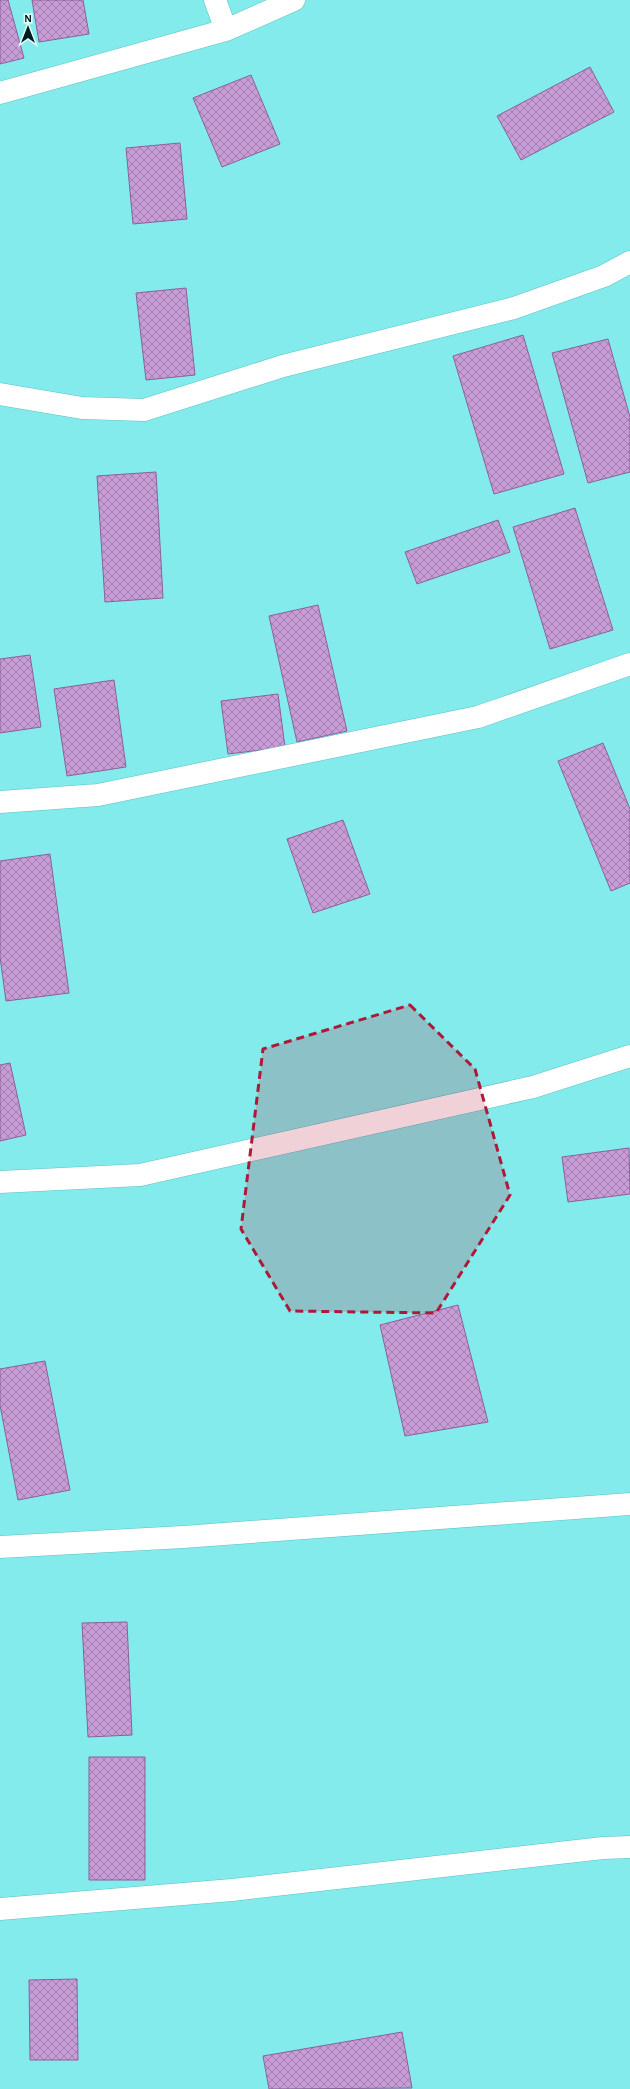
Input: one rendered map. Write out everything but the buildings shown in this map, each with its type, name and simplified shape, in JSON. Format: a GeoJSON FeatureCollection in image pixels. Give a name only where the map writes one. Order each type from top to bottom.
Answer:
{"type":"FeatureCollection","features":[{"type":"Feature","properties":{"kind":"street"},"geometry":{"type":"LineString","coordinates":[[215,0],[226,30]]}},
{"type":"Feature","properties":{"kind":"street"},"geometry":{"type":"LineString","coordinates":[[0,92],[226,30],[294,0]]}},
{"type":"Feature","properties":{"kind":"street"},"geometry":{"type":"LineString","coordinates":[[0,394],[82,408],[144,410],[283,366],[514,308],[604,276],[630,262]]}},
{"type":"Feature","properties":{"kind":"street"},"geometry":{"type":"LineString","coordinates":[[0,802],[98,796],[478,717],[630,664]]}},
{"type":"Feature","properties":{"kind":"street"},"geometry":{"type":"LineString","coordinates":[[0,1182],[140,1176],[533,1087],[630,1056]]}},
{"type":"Feature","properties":{"kind":"street"},"geometry":{"type":"LineString","coordinates":[[0,1547],[183,1537],[630,1504]]}},
{"type":"Feature","properties":{"kind":"street"},"geometry":{"type":"LineString","coordinates":[[0,1909],[232,1890],[603,1848],[630,1847]]}},
{"type":"Feature","properties":{"kind":"highlighted area"},"geometry":{"type":"Polygon","coordinates":[[[410,1005],[475,1069],[510,1195],[436,1313],[290,1311],[241,1229],[263,1049],[410,1005]]]}}]}
